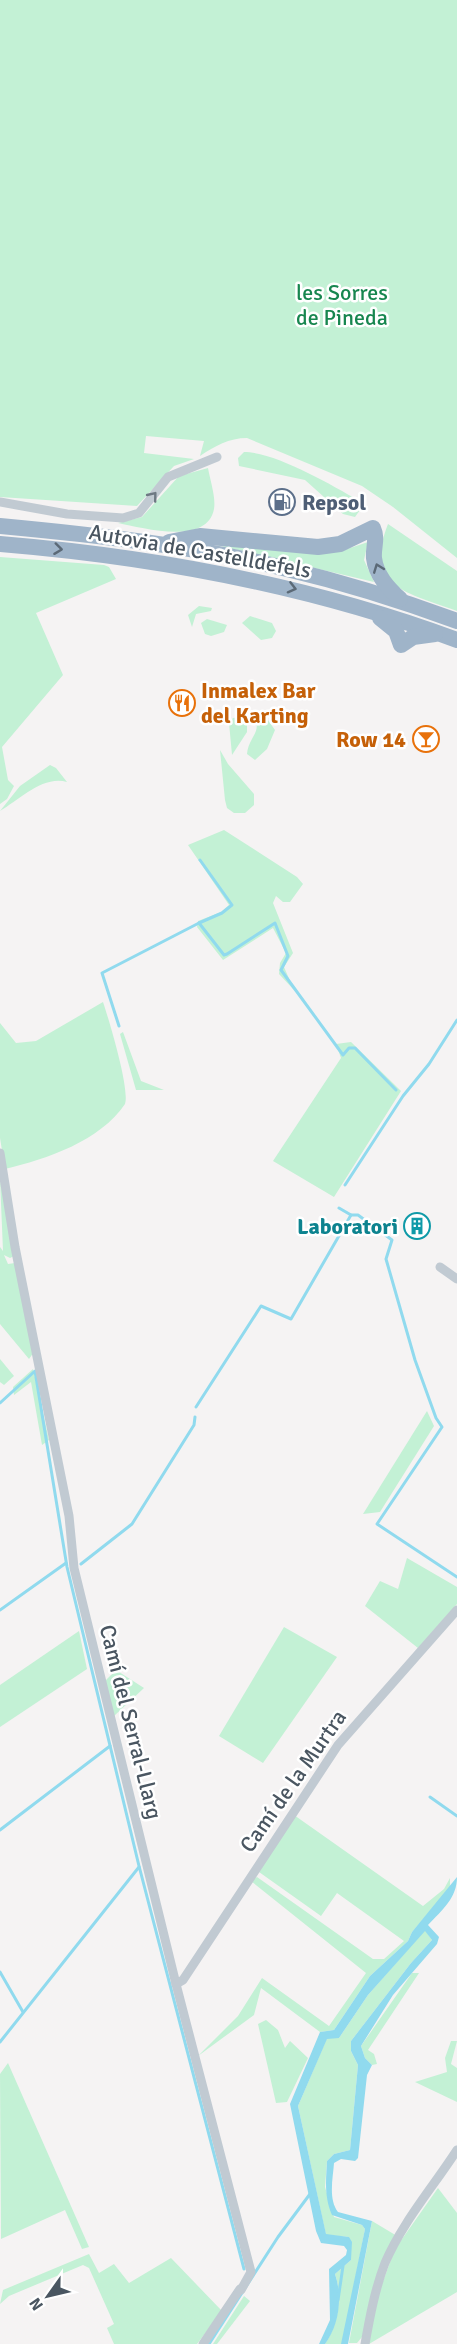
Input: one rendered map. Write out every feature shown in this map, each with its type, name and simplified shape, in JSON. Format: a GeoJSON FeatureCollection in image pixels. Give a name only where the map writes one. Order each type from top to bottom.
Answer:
{"type":"FeatureCollection","features":[{"type":"Feature","properties":{"kind":"highway","name":"Autovia de Castelldefels"},"geometry":{"type":"LineString","coordinates":[[0,526],[159,544],[281,567],[403,602],[457,621]]}},
{"type":"Feature","properties":{"kind":"highway"},"geometry":{"type":"LineString","coordinates":[[159,544],[200,536],[318,547],[340,544],[373,528],[376,540],[374,556],[379,574],[403,602]]}},
{"type":"Feature","properties":{"kind":"highway","name":"Autovia de Castelldefels"},"geometry":{"type":"LineString","coordinates":[[0,544],[140,559],[248,578],[370,610],[457,640]]}},
{"type":"Feature","properties":{"kind":"highway"},"geometry":{"type":"LineString","coordinates":[[370,610],[396,631],[401,645],[413,637],[439,633]]}},
{"type":"Feature","properties":{"kind":"street"},"geometry":{"type":"LineString","coordinates":[[0,502],[56,512],[123,518],[139,513],[168,477],[217,457]]}},
{"type":"Feature","properties":{"kind":"street","name":"Camí del Serral-Llarg"},"geometry":{"type":"LineString","coordinates":[[0,1153],[15,1247],[69,1516],[74,1568],[176,1984],[251,2272],[203,2344]]}},
{"type":"Feature","properties":{"kind":"street"},"geometry":{"type":"LineString","coordinates":[[440,1267],[457,1279]]}},
{"type":"Feature","properties":{"kind":"street","name":"Camí de la Murtra"},"geometry":{"type":"LineString","coordinates":[[176,1984],[183,1980],[338,1745],[457,1610]]}},
{"type":"Feature","properties":{"kind":"street"},"geometry":{"type":"LineString","coordinates":[[365,2344],[374,2297],[386,2262],[400,2233],[457,2150]]}},
{"type":"Feature","properties":{"kind":"green space","name":"les Sorres de Pineda"},"geometry":{"type":"Polygon","coordinates":[[[0,0],[457,0],[457,558],[393,507],[362,486],[247,438],[222,443],[200,456],[204,441],[146,436],[144,453],[194,459],[174,466],[137,506],[0,497],[0,0]]]}},
{"type":"Feature","properties":{"kind":"green space"},"geometry":{"type":"Polygon","coordinates":[[[244,452],[271,457],[318,478],[358,500],[360,510],[355,517],[343,514],[305,480],[239,466],[238,458],[244,452]]]}},
{"type":"Feature","properties":{"kind":"green space"},"geometry":{"type":"Polygon","coordinates":[[[208,468],[214,494],[214,509],[209,520],[200,528],[173,532],[118,523],[142,517],[179,476],[208,468]]]}},
{"type":"Feature","properties":{"kind":"green space"},"geometry":{"type":"Polygon","coordinates":[[[388,524],[457,571],[457,611],[407,592],[395,585],[386,575],[381,562],[382,545],[388,524]]]}},
{"type":"Feature","properties":{"kind":"green space"},"geometry":{"type":"Polygon","coordinates":[[[204,542],[341,551],[368,542],[364,560],[374,582],[204,542]]]}},
{"type":"Feature","properties":{"kind":"green space"},"geometry":{"type":"Polygon","coordinates":[[[0,557],[104,565],[109,567],[116,579],[36,613],[63,675],[2,747],[8,780],[14,786],[7,799],[0,804],[0,557]]]}},
{"type":"Feature","properties":{"kind":"green space"},"geometry":{"type":"Polygon","coordinates":[[[199,606],[212,608],[211,611],[196,614],[192,627],[188,615],[199,606]]]}},
{"type":"Feature","properties":{"kind":"green space"},"geometry":{"type":"Polygon","coordinates":[[[250,616],[272,623],[276,631],[272,638],[261,640],[242,623],[250,616]]]}},
{"type":"Feature","properties":{"kind":"green space"},"geometry":{"type":"Polygon","coordinates":[[[207,619],[227,625],[224,632],[211,636],[205,634],[201,623],[207,619]]]}},
{"type":"Feature","properties":{"kind":"green space"},"geometry":{"type":"Polygon","coordinates":[[[250,710],[265,716],[275,730],[267,749],[255,760],[247,754],[257,728],[255,717],[250,710]]]}},
{"type":"Feature","properties":{"kind":"green space"},"geometry":{"type":"Polygon","coordinates":[[[240,717],[247,723],[247,732],[232,755],[229,723],[233,718],[240,717]]]}},
{"type":"Feature","properties":{"kind":"green space"},"geometry":{"type":"Polygon","coordinates":[[[220,750],[228,764],[254,794],[254,805],[245,813],[234,813],[227,808],[220,750]]]}},
{"type":"Feature","properties":{"kind":"green space"},"geometry":{"type":"Polygon","coordinates":[[[50,765],[56,768],[67,782],[49,782],[40,785],[0,811],[20,786],[50,765]]]}},
{"type":"Feature","properties":{"kind":"green space"},"geometry":{"type":"Polygon","coordinates":[[[224,830],[297,877],[303,884],[290,902],[283,902],[276,896],[273,903],[293,953],[284,967],[294,990],[279,974],[280,963],[286,953],[273,928],[223,960],[197,927],[198,921],[221,912],[229,905],[188,845],[224,830]]]}},
{"type":"Feature","properties":{"kind":"green space"},"geometry":{"type":"Polygon","coordinates":[[[103,1002],[122,1070],[125,1104],[102,1128],[71,1147],[38,1160],[5,1169],[0,1138],[0,1023],[16,1043],[36,1041],[103,1002]]]}},
{"type":"Feature","properties":{"kind":"green space"},"geometry":{"type":"Polygon","coordinates":[[[123,1032],[141,1081],[164,1090],[136,1090],[120,1034],[123,1032]]]}},
{"type":"Feature","properties":{"kind":"green space"},"geometry":{"type":"Polygon","coordinates":[[[351,1042],[401,1091],[334,1197],[273,1161],[341,1058],[336,1044],[351,1042]]]}},
{"type":"Feature","properties":{"kind":"green space"},"geometry":{"type":"Polygon","coordinates":[[[0,1179],[14,1256],[10,1258],[4,1255],[8,1264],[15,1263],[34,1352],[29,1359],[0,1324],[0,1247],[3,1251],[0,1179]]]}},
{"type":"Feature","properties":{"kind":"green space"},"geometry":{"type":"Polygon","coordinates":[[[0,1359],[14,1376],[4,1385],[0,1382],[0,1359]]]}},
{"type":"Feature","properties":{"kind":"green space"},"geometry":{"type":"Polygon","coordinates":[[[33,1369],[49,1440],[42,1445],[31,1382],[14,1395],[13,1387],[33,1369]]]}},
{"type":"Feature","properties":{"kind":"green space"},"geometry":{"type":"Polygon","coordinates":[[[427,1411],[434,1426],[380,1512],[363,1514],[427,1411]]]}},
{"type":"Feature","properties":{"kind":"green space"},"geometry":{"type":"Polygon","coordinates":[[[407,1558],[457,1587],[457,1604],[418,1648],[365,1606],[380,1581],[398,1589],[407,1558]]]}},
{"type":"Feature","properties":{"kind":"green space"},"geometry":{"type":"Polygon","coordinates":[[[284,1627],[337,1657],[263,1763],[219,1736],[284,1627]]]}},
{"type":"Feature","properties":{"kind":"green space"},"geometry":{"type":"Polygon","coordinates":[[[79,1631],[87,1669],[0,1727],[0,1685],[79,1631]]]}},
{"type":"Feature","properties":{"kind":"green space"},"geometry":{"type":"Polygon","coordinates":[[[116,1670],[144,1688],[114,1716],[105,1681],[116,1670]]]}},
{"type":"Feature","properties":{"kind":"green space"},"geometry":{"type":"Polygon","coordinates":[[[294,1815],[423,1906],[444,1889],[450,1878],[450,1888],[412,1932],[408,1941],[370,1976],[334,2030],[320,2032],[261,1988],[254,2015],[198,2056],[238,2016],[262,1978],[329,2026],[366,1973],[251,1881],[257,1877],[373,1959],[384,1959],[404,1941],[337,1893],[321,1916],[259,1872],[294,1815]]]}},
{"type":"Feature","properties":{"kind":"green space"},"geometry":{"type":"Polygon","coordinates":[[[425,1930],[432,1940],[411,1963],[351,2041],[351,2051],[358,2065],[350,2150],[334,2154],[327,2161],[325,2187],[334,2217],[362,2225],[365,2229],[343,2341],[341,2344],[325,2344],[338,2310],[339,2292],[335,2274],[351,2260],[349,2237],[326,2235],[298,2106],[327,2038],[339,2038],[368,1995],[425,1930]]]}},
{"type":"Feature","properties":{"kind":"green space"},"geometry":{"type":"Polygon","coordinates":[[[412,1973],[419,1973],[368,2050],[374,2054],[377,2064],[372,2065],[365,2058],[361,2046],[412,1973]]]}},
{"type":"Feature","properties":{"kind":"green space"},"geometry":{"type":"Polygon","coordinates":[[[266,2020],[278,2030],[285,2048],[290,2041],[308,2058],[287,2102],[276,2103],[258,2024],[266,2020]]]}},
{"type":"Feature","properties":{"kind":"green space"},"geometry":{"type":"Polygon","coordinates":[[[451,2041],[457,2041],[451,2064],[457,2068],[457,2102],[415,2082],[447,2072],[445,2058],[451,2041]]]}},
{"type":"Feature","properties":{"kind":"green space"},"geometry":{"type":"Polygon","coordinates":[[[8,2063],[89,2247],[82,2249],[65,2210],[1,2239],[0,2074],[8,2063]]]}},
{"type":"Feature","properties":{"kind":"green space"},"geometry":{"type":"Polygon","coordinates":[[[438,2188],[457,2213],[457,2292],[369,2344],[376,2300],[395,2249],[438,2188]]]}},
{"type":"Feature","properties":{"kind":"green space"},"geometry":{"type":"Polygon","coordinates":[[[372,2221],[397,2236],[362,2337],[357,2343],[349,2343],[372,2221]]]}},
{"type":"Feature","properties":{"kind":"green space"},"geometry":{"type":"Polygon","coordinates":[[[89,2254],[99,2273],[114,2264],[129,2283],[171,2258],[222,2311],[197,2344],[114,2344],[107,2328],[114,2324],[89,2268],[83,2265],[9,2296],[0,2304],[3,2290],[89,2254]]]}},
{"type":"Feature","properties":{"kind":"green space"},"geometry":{"type":"Polygon","coordinates":[[[244,2296],[250,2301],[217,2344],[213,2344],[244,2296]]]}},
{"type":"Feature","properties":{"kind":"water"},"geometry":{"type":"Polygon","coordinates":[[[457,1877],[452,1897],[428,1925],[439,1937],[437,1944],[393,1995],[361,2046],[365,2058],[372,2065],[367,2075],[358,2158],[355,2161],[341,2159],[334,2163],[332,2188],[333,2201],[338,2212],[372,2221],[348,2344],[341,2344],[365,2229],[362,2225],[332,2215],[327,2195],[327,2161],[334,2154],[350,2150],[358,2065],[351,2051],[351,2041],[411,1963],[432,1940],[425,1931],[368,1995],[339,2038],[327,2039],[298,2106],[326,2234],[349,2237],[352,2242],[351,2260],[335,2274],[339,2301],[334,2328],[325,2344],[319,2344],[330,2320],[329,2269],[346,2255],[347,2250],[344,2246],[321,2243],[316,2231],[290,2104],[320,2032],[334,2030],[370,1976],[408,1941],[412,1932],[457,1877]]]}},
{"type":"Feature","properties":{"kind":"waterway"},"geometry":{"type":"LineString","coordinates":[[200,860],[232,905],[222,913],[199,923],[224,955],[275,923],[288,956],[281,970],[343,1055],[349,1048],[355,1048],[396,1090]]}},
{"type":"Feature","properties":{"kind":"waterway"},"geometry":{"type":"LineString","coordinates":[[119,1026],[102,973],[199,923]]}},
{"type":"Feature","properties":{"kind":"waterway"},"geometry":{"type":"LineString","coordinates":[[345,1185],[403,1096],[429,1064],[457,1020]]}},
{"type":"Feature","properties":{"kind":"waterway"},"geometry":{"type":"LineString","coordinates":[[339,1208],[351,1215],[358,1215],[392,1240],[386,1259],[415,1360],[436,1418],[442,1427],[377,1524],[457,1577]]}},
{"type":"Feature","properties":{"kind":"waterway"},"geometry":{"type":"LineString","coordinates":[[196,1407],[261,1306],[291,1319],[351,1215]]}},
{"type":"Feature","properties":{"kind":"waterway"},"geometry":{"type":"LineString","coordinates":[[0,1403],[35,1371],[67,1567],[139,1866],[244,2269]]}},
{"type":"Feature","properties":{"kind":"waterway"},"geometry":{"type":"LineString","coordinates":[[81,1564],[132,1524],[194,1425],[195,1417]]}},
{"type":"Feature","properties":{"kind":"waterway"},"geometry":{"type":"LineString","coordinates":[[0,1610],[66,1563]]}},
{"type":"Feature","properties":{"kind":"waterway"},"geometry":{"type":"LineString","coordinates":[[0,1830],[110,1746]]}},
{"type":"Feature","properties":{"kind":"waterway"},"geometry":{"type":"LineString","coordinates":[[430,1797],[457,1816]]}},
{"type":"Feature","properties":{"kind":"waterway"},"geometry":{"type":"LineString","coordinates":[[0,2042],[139,1867]]}},
{"type":"Feature","properties":{"kind":"waterway"},"geometry":{"type":"LineString","coordinates":[[0,1972],[23,2012]]}},
{"type":"Feature","properties":{"kind":"waterway"},"geometry":{"type":"LineString","coordinates":[[209,2344],[278,2237],[310,2194]]}},
{"type":"Feature","properties":{"kind":"waterway"},"geometry":{"type":"LineString","coordinates":[[338,2300],[343,2266]]}},
{"type":"Feature","properties":{"kind":"place","name":"Repsol"},"geometry":{"type":"Point","coordinates":[282,502]}},
{"type":"Feature","properties":{"kind":"place","name":"Inmalex Bar del Karting"},"geometry":{"type":"Point","coordinates":[182,703]}},
{"type":"Feature","properties":{"kind":"place","name":"Row 14"},"geometry":{"type":"Point","coordinates":[426,739]}},
{"type":"Feature","properties":{"kind":"place","name":"Laboratori"},"geometry":{"type":"Point","coordinates":[417,1226]}}]}
